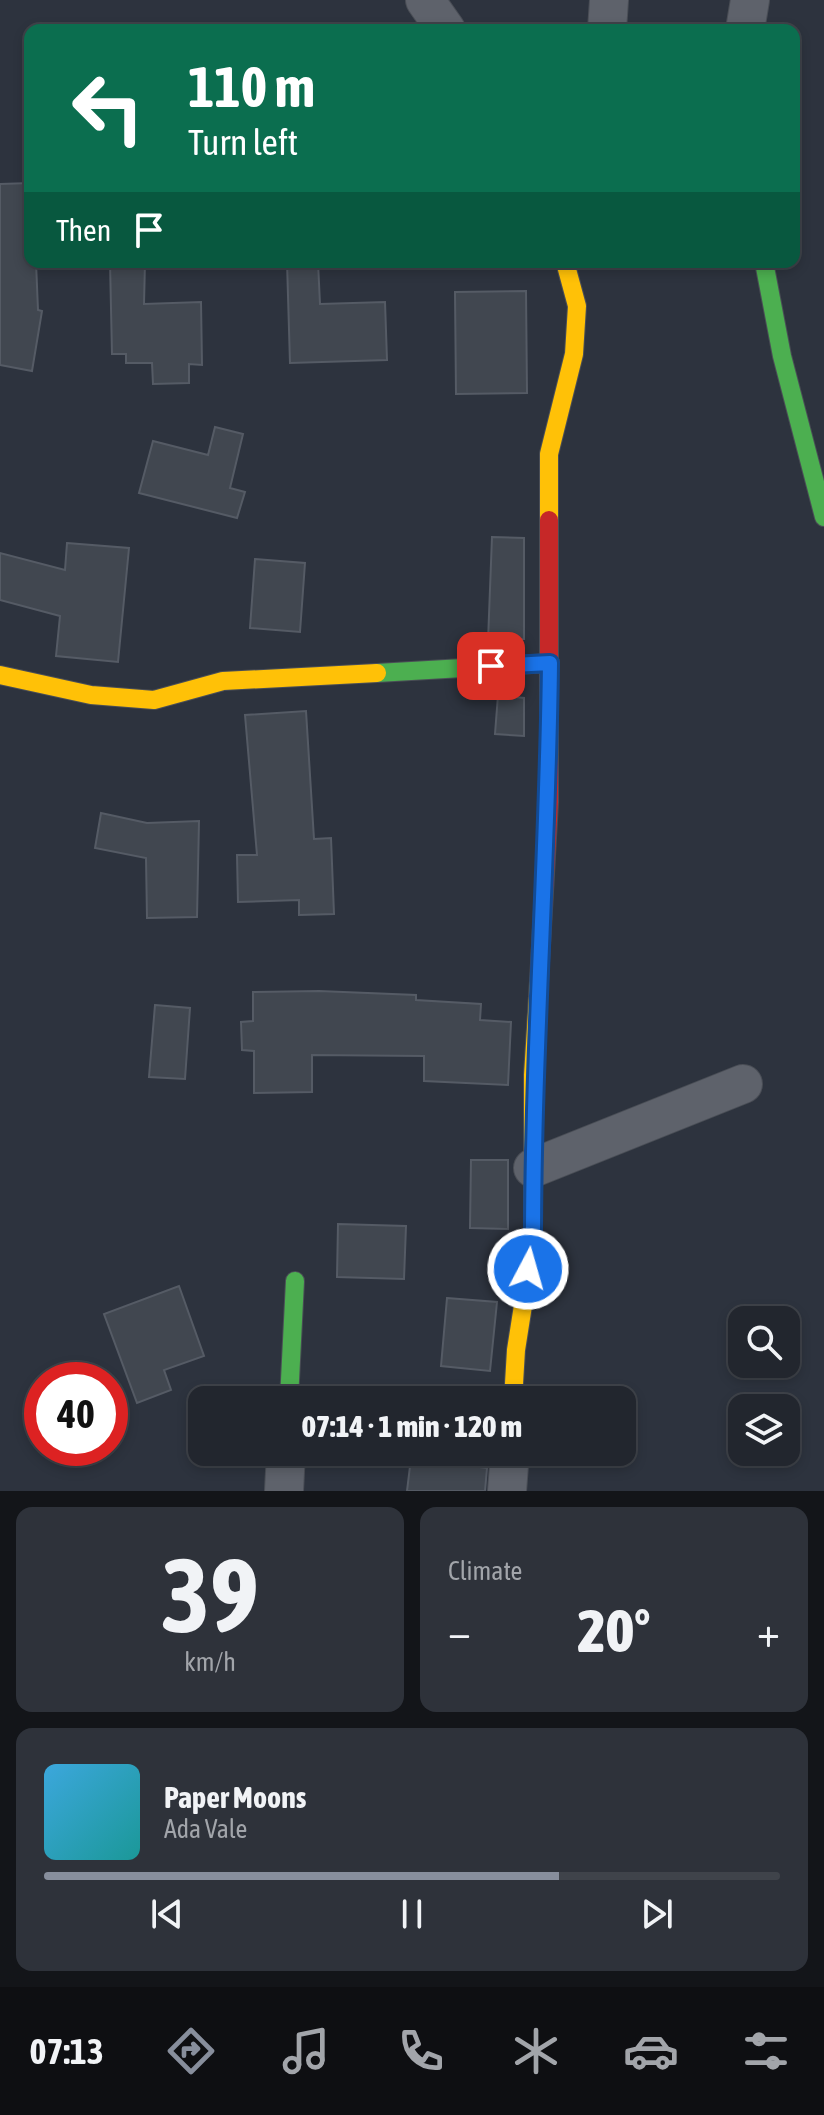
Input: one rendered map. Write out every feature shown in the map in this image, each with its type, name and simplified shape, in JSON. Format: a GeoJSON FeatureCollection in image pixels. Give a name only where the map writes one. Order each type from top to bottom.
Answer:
{"type":"FeatureCollection","features":[{"type":"Feature","properties":{"kind":"street"},"geometry":{"type":"LineString","coordinates":[[425,0],[442,24]]}},
{"type":"Feature","properties":{"kind":"street"},"geometry":{"type":"LineString","coordinates":[[607,24],[609,0]]}},
{"type":"Feature","properties":{"kind":"street"},"geometry":{"type":"LineString","coordinates":[[746,24],[750,0]]}},
{"type":"Feature","properties":{"kind":"street"},"geometry":{"type":"LineString","coordinates":[[514,1386],[516,1350],[533,1242],[533,1075],[549,802],[549,454],[574,354],[577,306],[567,268]]}},
{"type":"Feature","properties":{"kind":"street"},"geometry":{"type":"LineString","coordinates":[[765,268],[782,356],[824,517]]}},
{"type":"Feature","properties":{"kind":"street"},"geometry":{"type":"LineString","coordinates":[[0,675],[91,695],[154,700],[223,681],[550,663]]}},
{"type":"Feature","properties":{"kind":"street"},"geometry":{"type":"LineString","coordinates":[[533,1168],[743,1084]]}},
{"type":"Feature","properties":{"kind":"street"},"geometry":{"type":"LineString","coordinates":[[290,1386],[295,1281]]}},
{"type":"Feature","properties":{"kind":"street"},"geometry":{"type":"LineString","coordinates":[[284,1491],[285,1466]]}},
{"type":"Feature","properties":{"kind":"street"},"geometry":{"type":"LineString","coordinates":[[507,1491],[509,1466]]}},
{"type":"Feature","properties":{"kind":"building"},"geometry":{"type":"Polygon","coordinates":[[[24,183],[24,268],[36,268],[38,310],[42,311],[32,371],[0,365],[0,184],[24,183]]]}},
{"type":"Feature","properties":{"kind":"building"},"geometry":{"type":"Polygon","coordinates":[[[110,268],[145,268],[144,304],[201,302],[202,365],[189,364],[189,383],[153,384],[152,363],[126,363],[126,354],[112,354],[110,268]]]}},
{"type":"Feature","properties":{"kind":"building"},"geometry":{"type":"Polygon","coordinates":[[[287,268],[318,268],[320,304],[385,302],[387,360],[290,363],[287,268]]]}},
{"type":"Feature","properties":{"kind":"building"},"geometry":{"type":"Polygon","coordinates":[[[526,291],[527,393],[456,394],[455,292],[526,291]]]}},
{"type":"Feature","properties":{"kind":"building"},"geometry":{"type":"Polygon","coordinates":[[[215,427],[243,434],[230,488],[245,492],[237,518],[139,493],[153,441],[208,455],[215,427]]]}},
{"type":"Feature","properties":{"kind":"building"},"geometry":{"type":"Polygon","coordinates":[[[492,537],[524,538],[524,639],[488,641],[492,537]]]}},
{"type":"Feature","properties":{"kind":"building"},"geometry":{"type":"Polygon","coordinates":[[[67,543],[129,548],[118,662],[56,656],[60,616],[0,600],[0,553],[65,570],[67,543]]]}},
{"type":"Feature","properties":{"kind":"building"},"geometry":{"type":"Polygon","coordinates":[[[255,559],[305,563],[300,632],[250,628],[255,559]]]}},
{"type":"Feature","properties":{"kind":"building"},"geometry":{"type":"Polygon","coordinates":[[[498,695],[524,698],[524,736],[495,734],[498,695]]]}},
{"type":"Feature","properties":{"kind":"building"},"geometry":{"type":"Polygon","coordinates":[[[306,711],[314,839],[331,838],[334,914],[299,915],[299,900],[238,902],[237,855],[257,855],[245,715],[306,711]]]}},
{"type":"Feature","properties":{"kind":"building"},"geometry":{"type":"Polygon","coordinates":[[[101,813],[147,823],[199,821],[197,917],[147,918],[146,858],[95,848],[101,813]]]}},
{"type":"Feature","properties":{"kind":"building"},"geometry":{"type":"Polygon","coordinates":[[[253,992],[416,995],[416,1000],[481,1004],[480,1020],[511,1022],[508,1085],[424,1081],[424,1056],[312,1055],[312,1092],[254,1093],[254,1051],[242,1050],[241,1022],[253,1021],[253,992]]]}},
{"type":"Feature","properties":{"kind":"building"},"geometry":{"type":"Polygon","coordinates":[[[155,1005],[190,1008],[185,1079],[149,1077],[155,1005]]]}},
{"type":"Feature","properties":{"kind":"building"},"geometry":{"type":"Polygon","coordinates":[[[471,1160],[508,1160],[508,1229],[470,1228],[471,1160]]]}},
{"type":"Feature","properties":{"kind":"building"},"geometry":{"type":"Polygon","coordinates":[[[338,1224],[406,1226],[404,1279],[337,1277],[338,1224]]]}},
{"type":"Feature","properties":{"kind":"building"},"geometry":{"type":"Polygon","coordinates":[[[179,1286],[204,1356],[164,1370],[171,1390],[137,1403],[128,1379],[128,1362],[122,1362],[104,1314],[179,1286]]]}},
{"type":"Feature","properties":{"kind":"building"},"geometry":{"type":"Polygon","coordinates":[[[447,1298],[497,1302],[490,1371],[441,1366],[447,1298]]]}},
{"type":"Feature","properties":{"kind":"building"},"geometry":{"type":"Polygon","coordinates":[[[410,1466],[487,1468],[485,1491],[407,1491],[410,1466]]]}},
{"type":"Feature","properties":{"kind":"traffic: fast"},"geometry":{"type":"LineString","coordinates":[[765,268],[782,356],[824,517]]}},
{"type":"Feature","properties":{"kind":"traffic: fast"},"geometry":{"type":"LineString","coordinates":[[377,673],[550,663]]}},
{"type":"Feature","properties":{"kind":"traffic: fast"},"geometry":{"type":"LineString","coordinates":[[290,1386],[295,1281]]}},
{"type":"Feature","properties":{"kind":"traffic: slow"},"geometry":{"type":"LineString","coordinates":[[549,520],[549,454],[574,354],[577,306],[567,268]]}},
{"type":"Feature","properties":{"kind":"traffic: slow"},"geometry":{"type":"LineString","coordinates":[[0,675],[91,695],[154,700],[223,681],[377,673]]}},
{"type":"Feature","properties":{"kind":"traffic: slow"},"geometry":{"type":"LineString","coordinates":[[514,1386],[516,1350],[533,1242],[533,1075],[539,981]]}},
{"type":"Feature","properties":{"kind":"traffic: jam"},"geometry":{"type":"LineString","coordinates":[[539,981],[549,802],[549,520]]}},
{"type":"Feature","properties":{"kind":"route"},"geometry":{"type":"LineString","coordinates":[[491,666],[550,663],[549,802],[533,1075],[533,1242],[528,1269]]}}]}
